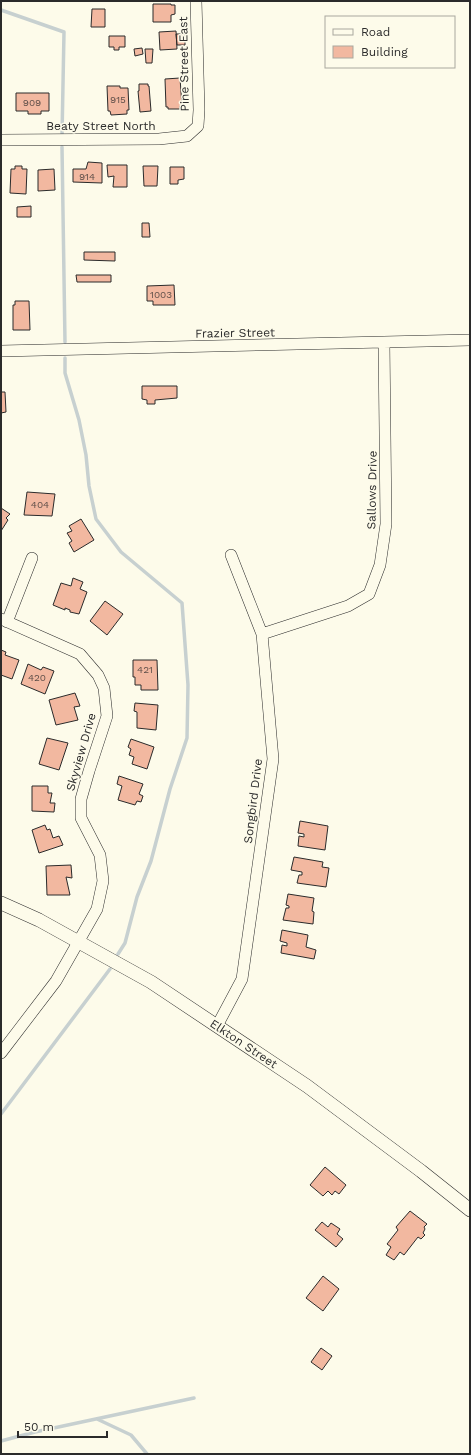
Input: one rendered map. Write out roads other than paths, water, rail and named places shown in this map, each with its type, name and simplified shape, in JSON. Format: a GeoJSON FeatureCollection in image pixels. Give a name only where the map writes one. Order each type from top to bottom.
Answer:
{"type":"FeatureCollection","features":[{"type":"Feature","properties":{"kind":"street","name":"Pine Street East"},"geometry":{"type":"LineString","coordinates":[[196,1],[199,110],[198,126]]}},
{"type":"Feature","properties":{"kind":"street","name":"Beaty Street North"},"geometry":{"type":"LineString","coordinates":[[1,140],[159,139],[187,136],[198,126]]}},
{"type":"Feature","properties":{"kind":"street","name":"Frazier Street"},"geometry":{"type":"LineString","coordinates":[[1,351],[470,340]]}},
{"type":"Feature","properties":{"kind":"street","name":"Sallows Drive"},"geometry":{"type":"LineString","coordinates":[[262,634],[348,606],[369,594],[380,565],[386,524],[384,342]]}},
{"type":"Feature","properties":{"kind":"street","name":"Songbird Drive"},"geometry":{"type":"LineString","coordinates":[[217,1026],[242,979],[273,759],[262,634],[231,555]]}},
{"type":"Feature","properties":{"kind":"street"},"geometry":{"type":"LineString","coordinates":[[4,621],[32,558]]}},
{"type":"Feature","properties":{"kind":"street","name":"Skyview Drive"},"geometry":{"type":"LineString","coordinates":[[1,1053],[56,981],[97,909],[103,881],[100,855],[81,818],[82,799],[89,771],[107,716],[104,688],[98,675],[80,654],[4,621]]}},
{"type":"Feature","properties":{"kind":"street","name":"Elkton Street"},"geometry":{"type":"LineString","coordinates":[[1,903],[39,920],[151,982],[308,1086],[470,1210]]}},
{"type":"Feature","properties":{"kind":"waterway"},"geometry":{"type":"LineString","coordinates":[[1,10],[64,32],[62,136]]}},
{"type":"Feature","properties":{"kind":"waterway"},"geometry":{"type":"LineString","coordinates":[[62,147],[65,342]]}},
{"type":"Feature","properties":{"kind":"waterway"},"geometry":{"type":"LineString","coordinates":[[65,358],[65,373],[79,420],[86,455],[89,486],[96,519],[121,552],[182,603],[188,685],[187,738],[170,789],[151,861],[137,897],[125,943],[118,954]]}},
{"type":"Feature","properties":{"kind":"waterway"},"geometry":{"type":"LineString","coordinates":[[1,1114],[110,969]]}},
{"type":"Feature","properties":{"kind":"waterway"},"geometry":{"type":"LineString","coordinates":[[1,1441],[35,1432],[194,1398]]}},
{"type":"Feature","properties":{"kind":"waterway"},"geometry":{"type":"LineString","coordinates":[[97,1419],[131,1435],[147,1454]]}}]}
